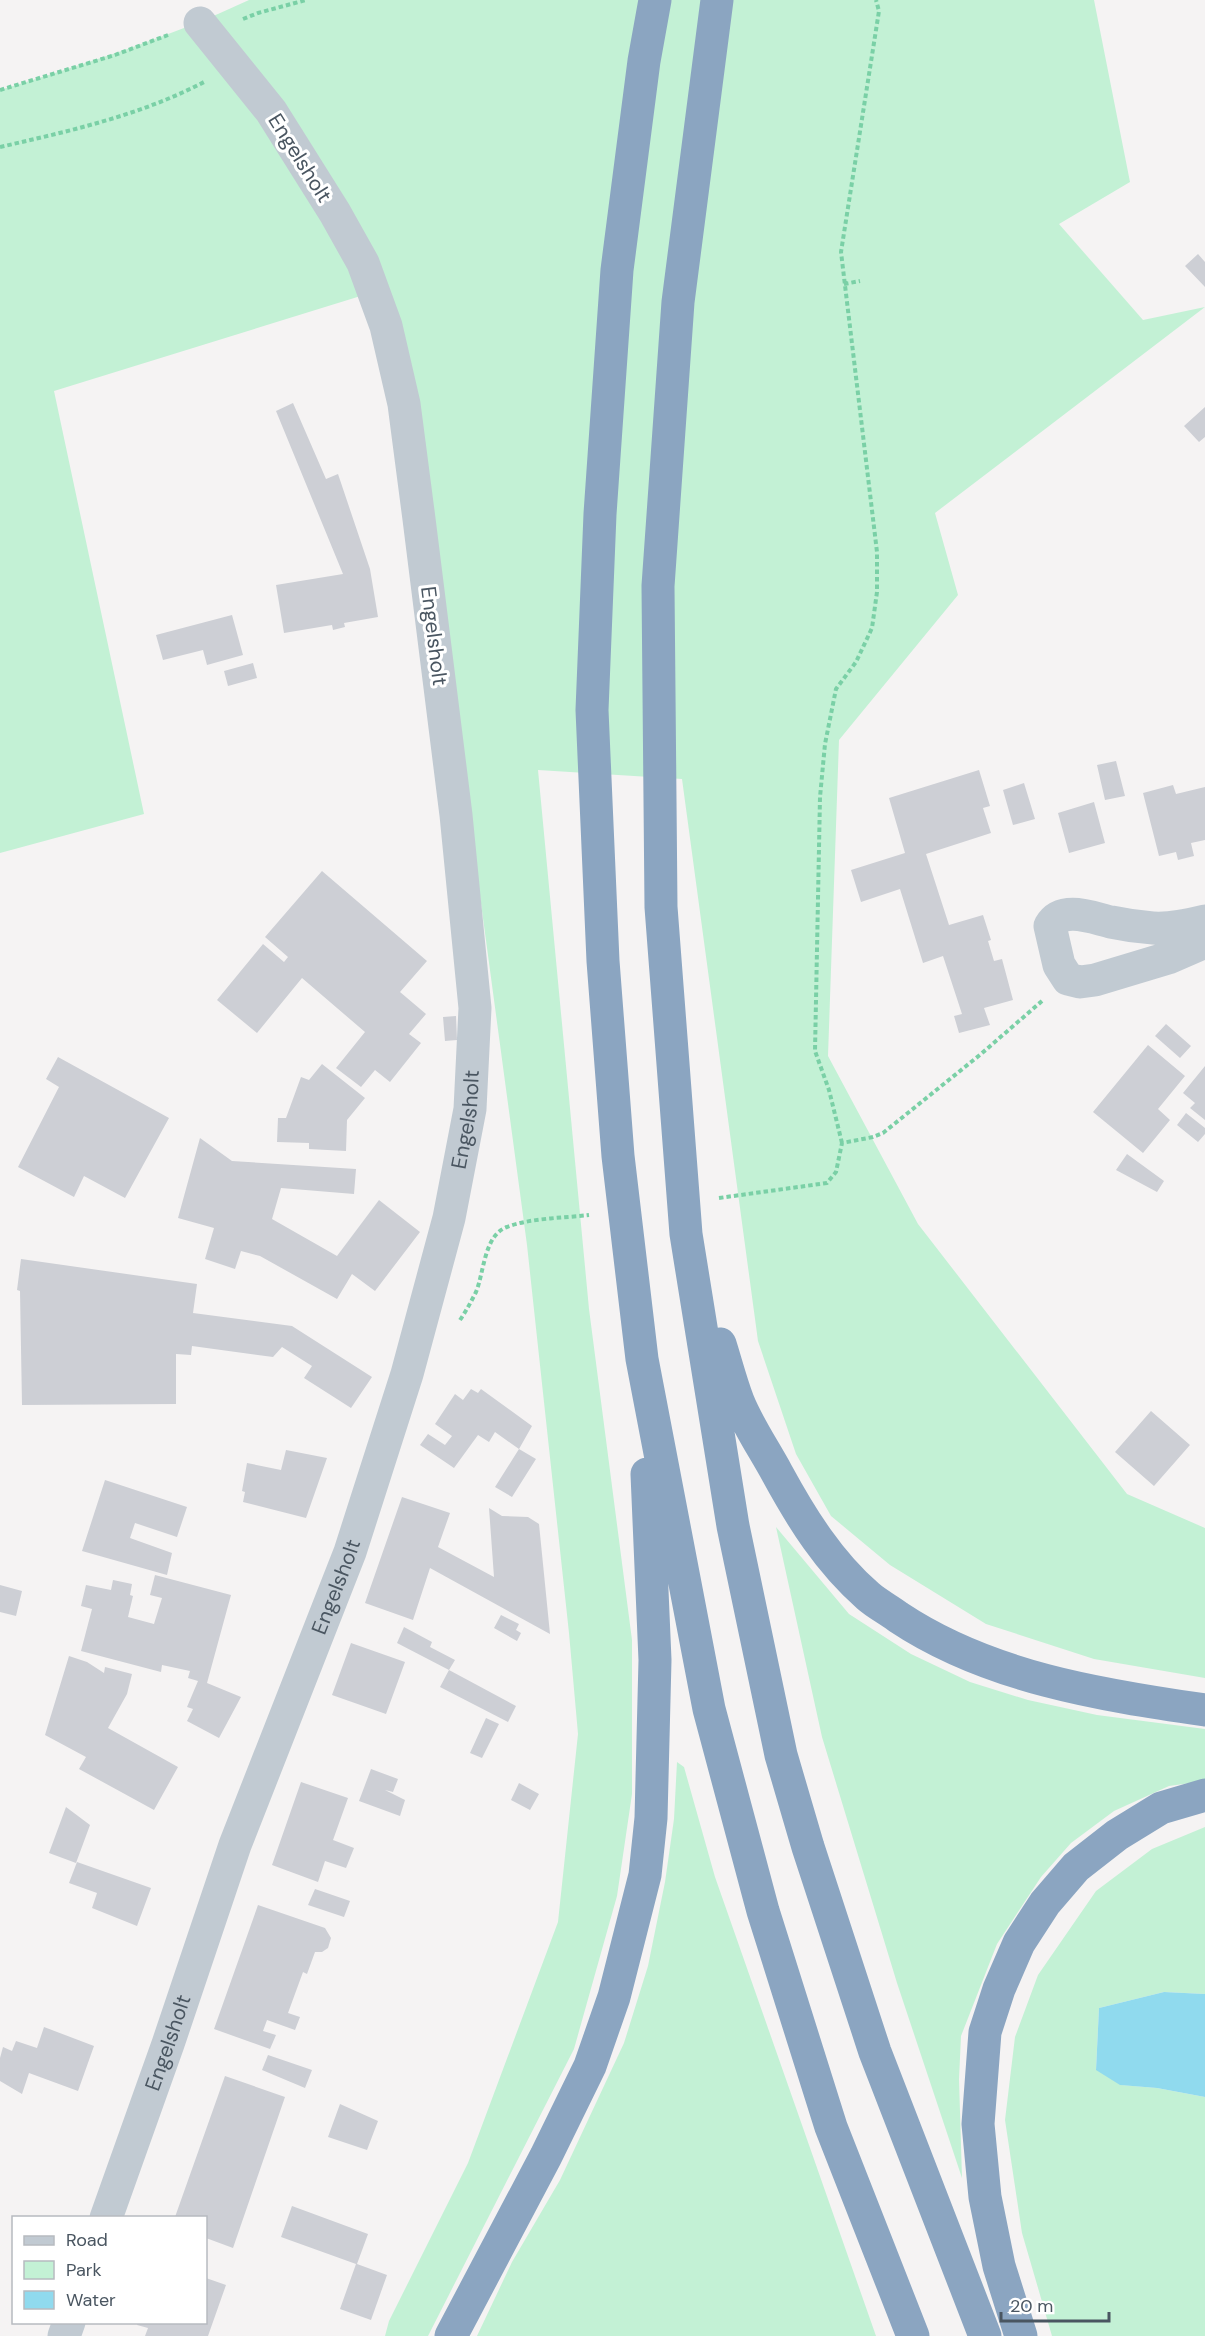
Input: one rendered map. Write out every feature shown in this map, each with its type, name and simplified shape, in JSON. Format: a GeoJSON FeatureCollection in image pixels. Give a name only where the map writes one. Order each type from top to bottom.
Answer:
{"type":"FeatureCollection","features":[{"type":"Feature","properties":{"kind":"highway"},"geometry":{"type":"LineString","coordinates":[[451,2336],[546,2156],[590,2066],[614,1997],[645,1875],[651,1818],[655,1660],[642,1359],[616,1133],[603,960],[592,710],[600,514],[617,270],[644,61],[655,0]]}},
{"type":"Feature","properties":{"kind":"highway"},"geometry":{"type":"LineString","coordinates":[[717,0],[678,302],[657,586],[661,907],[686,1234],[733,1526],[782,1755],[808,1847],[875,2052],[985,2336]]}},
{"type":"Feature","properties":{"kind":"highway"},"geometry":{"type":"LineString","coordinates":[[686,1234],[739,1402],[798,1512],[841,1570],[870,1598],[911,1625],[956,1650],[1015,1673],[1097,1691],[1205,1710]]}},
{"type":"Feature","properties":{"kind":"highway"},"geometry":{"type":"LineString","coordinates":[[642,1359],[709,1709],[764,1911],[831,2127],[913,2336]]}},
{"type":"Feature","properties":{"kind":"highway"},"geometry":{"type":"LineString","coordinates":[[1021,2336],[999,2266],[985,2197],[978,2124],[985,2032],[999,1989],[1019,1943],[1045,1903],[1076,1867],[1117,1835],[1161,1808],[1205,1795]]}},
{"type":"Feature","properties":{"kind":"street","name":"Engelsholt"},"geometry":{"type":"LineString","coordinates":[[106,2216],[235,1845],[350,1552],[416,1341],[449,1218],[470,1109],[475,1008],[456,815],[404,404],[386,326],[363,263],[335,213],[271,111],[204,28]]}},
{"type":"Feature","properties":{"kind":"street"},"geometry":{"type":"LineString","coordinates":[[1205,921],[1156,928],[1111,922],[1088,916],[1062,915],[1054,919],[1050,926],[1059,965],[1068,979],[1080,982],[1095,980],[1168,958],[1205,942]]}},
{"type":"Feature","properties":{"kind":"path"},"geometry":{"type":"LineString","coordinates":[[0,90],[204,28],[306,0]]}},
{"type":"Feature","properties":{"kind":"path"},"geometry":{"type":"LineString","coordinates":[[807,1187],[823,1185],[831,1180],[836,1172],[842,1143],[829,1090],[815,1051],[820,797],[825,744],[836,689],[856,663],[872,628],[878,572],[841,252],[879,11],[876,0]]}},
{"type":"Feature","properties":{"kind":"path"},"geometry":{"type":"LineString","coordinates":[[0,147],[95,125],[184,93],[235,66]]}},
{"type":"Feature","properties":{"kind":"path"},"geometry":{"type":"LineString","coordinates":[[844,284],[860,281]]}},
{"type":"Feature","properties":{"kind":"path"},"geometry":{"type":"LineString","coordinates":[[842,1143],[883,1133],[981,1054],[1068,979]]}},
{"type":"Feature","properties":{"kind":"green space"},"geometry":{"type":"Polygon","coordinates":[[[249,0],[1094,0],[1130,182],[1059,224],[1143,320],[1205,307],[935,513],[958,595],[839,740],[828,1056],[918,1224],[1127,1494],[1205,1528],[1205,1678],[1094,1659],[986,1624],[890,1565],[831,1516],[796,1454],[758,1341],[682,779],[538,770],[589,1309],[632,1640],[632,1794],[617,1896],[574,2049],[428,2336],[385,2336],[389,2321],[468,2163],[558,1922],[578,1734],[527,1245],[408,361],[380,290],[54,391],[144,814],[0,853],[0,90],[157,38],[249,0]]]}},
{"type":"Feature","properties":{"kind":"green space"},"geometry":{"type":"Polygon","coordinates":[[[776,1527],[849,1614],[911,1654],[970,1682],[1028,1700],[1097,1715],[1205,1729],[1205,1781],[1169,1786],[1114,1811],[1071,1843],[1041,1877],[997,1944],[961,2036],[959,2079],[962,2178],[897,1983],[822,1737],[776,1527]]]}},
{"type":"Feature","properties":{"kind":"green space"},"geometry":{"type":"Polygon","coordinates":[[[677,1762],[684,1767],[715,1877],[876,2336],[477,2336],[512,2262],[560,2180],[624,2043],[648,1966],[665,1882],[674,1819],[677,1762]]]}},
{"type":"Feature","properties":{"kind":"green space"},"geometry":{"type":"Polygon","coordinates":[[[1205,1827],[1205,1994],[1164,1992],[1099,2008],[1096,2069],[1121,2085],[1157,2088],[1205,2097],[1205,2336],[1052,2336],[1022,2233],[1005,2120],[1015,2037],[1038,1975],[1096,1891],[1152,1849],[1205,1827]]]}},
{"type":"Feature","properties":{"kind":"water"},"geometry":{"type":"Polygon","coordinates":[[[1164,1992],[1205,1994],[1205,2097],[1157,2088],[1120,2085],[1096,2070],[1099,2008],[1164,1992]]]}},
{"type":"Feature","properties":{"kind":"building"},"geometry":{"type":"Polygon","coordinates":[[[1198,254],[1205,262],[1205,287],[1185,266],[1198,254]]]}},
{"type":"Feature","properties":{"kind":"building"},"geometry":{"type":"Polygon","coordinates":[[[293,403],[326,479],[338,474],[370,569],[378,617],[344,623],[345,627],[333,630],[332,625],[284,633],[276,585],[343,574],[276,411],[293,403]]]}},
{"type":"Feature","properties":{"kind":"building"},"geometry":{"type":"Polygon","coordinates":[[[1205,407],[1205,437],[1199,442],[1184,426],[1205,407]]]}},
{"type":"Feature","properties":{"kind":"building"},"geometry":{"type":"Polygon","coordinates":[[[232,615],[243,655],[207,665],[203,650],[163,660],[156,635],[232,615]]]}},
{"type":"Feature","properties":{"kind":"building"},"geometry":{"type":"Polygon","coordinates":[[[253,663],[257,678],[228,686],[224,671],[253,663]]]}},
{"type":"Feature","properties":{"kind":"building"},"geometry":{"type":"Polygon","coordinates":[[[1116,761],[1125,796],[1105,800],[1097,765],[1116,761]]]}},
{"type":"Feature","properties":{"kind":"building"},"geometry":{"type":"Polygon","coordinates":[[[979,770],[990,806],[983,808],[991,833],[926,854],[949,925],[983,915],[991,940],[988,941],[994,961],[1002,959],[1013,1000],[984,1008],[990,1025],[959,1033],[954,1016],[962,1014],[943,956],[923,963],[900,889],[861,902],[851,870],[905,853],[889,798],[979,770]]]}},
{"type":"Feature","properties":{"kind":"building"},"geometry":{"type":"Polygon","coordinates":[[[1024,783],[1035,819],[1013,825],[1003,790],[1024,783]]]}},
{"type":"Feature","properties":{"kind":"building"},"geometry":{"type":"Polygon","coordinates":[[[1173,785],[1176,794],[1205,787],[1205,840],[1191,843],[1194,856],[1178,860],[1176,852],[1159,856],[1143,793],[1173,785]]]}},
{"type":"Feature","properties":{"kind":"building"},"geometry":{"type":"Polygon","coordinates":[[[1094,802],[1105,843],[1069,853],[1058,813],[1094,802]]]}},
{"type":"Feature","properties":{"kind":"building"},"geometry":{"type":"Polygon","coordinates":[[[322,871],[427,961],[400,992],[426,1014],[409,1034],[421,1043],[390,1082],[375,1070],[361,1087],[336,1068],[365,1032],[302,978],[257,1033],[217,1000],[263,944],[284,962],[288,957],[265,937],[322,871]]]}},
{"type":"Feature","properties":{"kind":"building"},"geometry":{"type":"Polygon","coordinates":[[[456,1016],[457,1040],[445,1041],[443,1017],[456,1016]]]}},
{"type":"Feature","properties":{"kind":"building"},"geometry":{"type":"Polygon","coordinates":[[[1166,1024],[1191,1046],[1180,1058],[1155,1036],[1166,1024]]]}},
{"type":"Feature","properties":{"kind":"building"},"geometry":{"type":"Polygon","coordinates":[[[1148,1045],[1185,1076],[1158,1109],[1170,1120],[1143,1153],[1093,1112],[1148,1045]]]}},
{"type":"Feature","properties":{"kind":"building"},"geometry":{"type":"Polygon","coordinates":[[[58,1057],[169,1118],[125,1198],[84,1176],[74,1197],[18,1167],[59,1087],[46,1079],[58,1057]]]}},
{"type":"Feature","properties":{"kind":"building"},"geometry":{"type":"Polygon","coordinates":[[[322,1064],[365,1098],[347,1120],[346,1151],[309,1149],[309,1143],[277,1142],[278,1118],[286,1118],[301,1077],[309,1080],[322,1064]]]}},
{"type":"Feature","properties":{"kind":"building"},"geometry":{"type":"Polygon","coordinates":[[[1205,1066],[1205,1120],[1190,1108],[1195,1103],[1183,1093],[1205,1066]]]}},
{"type":"Feature","properties":{"kind":"building"},"geometry":{"type":"Polygon","coordinates":[[[1186,1113],[1205,1128],[1205,1134],[1198,1142],[1177,1125],[1186,1113]]]}},
{"type":"Feature","properties":{"kind":"building"},"geometry":{"type":"Polygon","coordinates":[[[200,1138],[232,1161],[356,1169],[354,1194],[281,1188],[272,1219],[337,1256],[379,1200],[420,1232],[375,1291],[352,1274],[337,1299],[260,1256],[241,1251],[235,1269],[205,1259],[214,1228],[178,1218],[200,1138]]]}},
{"type":"Feature","properties":{"kind":"building"},"geometry":{"type":"Polygon","coordinates":[[[1127,1154],[1164,1181],[1157,1192],[1116,1170],[1127,1154]]]}},
{"type":"Feature","properties":{"kind":"building"},"geometry":{"type":"Polygon","coordinates":[[[21,1259],[197,1284],[193,1313],[292,1326],[372,1377],[351,1408],[304,1378],[312,1366],[282,1347],[273,1357],[192,1346],[191,1355],[176,1354],[176,1404],[22,1405],[20,1291],[17,1290],[21,1259]]]}},
{"type":"Feature","properties":{"kind":"building"},"geometry":{"type":"Polygon","coordinates":[[[471,1389],[478,1393],[481,1389],[532,1426],[519,1449],[495,1432],[489,1442],[478,1435],[454,1468],[420,1445],[428,1434],[445,1445],[452,1436],[435,1424],[455,1394],[463,1400],[471,1389]]]}},
{"type":"Feature","properties":{"kind":"building"},"geometry":{"type":"Polygon","coordinates":[[[1151,1411],[1190,1445],[1154,1486],[1115,1452],[1151,1411]]]}},
{"type":"Feature","properties":{"kind":"building"},"geometry":{"type":"Polygon","coordinates":[[[519,1449],[536,1459],[512,1497],[495,1487],[519,1449]]]}},
{"type":"Feature","properties":{"kind":"building"},"geometry":{"type":"Polygon","coordinates":[[[286,1450],[327,1458],[306,1518],[243,1502],[245,1492],[242,1491],[247,1463],[281,1470],[286,1450]]]}},
{"type":"Feature","properties":{"kind":"building"},"geometry":{"type":"Polygon","coordinates":[[[105,1480],[187,1507],[177,1537],[135,1523],[130,1538],[172,1553],[167,1575],[82,1551],[105,1480]]]}},
{"type":"Feature","properties":{"kind":"building"},"geometry":{"type":"Polygon","coordinates":[[[402,1497],[450,1513],[438,1547],[494,1577],[489,1508],[502,1516],[528,1517],[539,1524],[550,1634],[430,1568],[413,1620],[365,1603],[402,1497]]]}},
{"type":"Feature","properties":{"kind":"building"},"geometry":{"type":"Polygon","coordinates":[[[155,1575],[231,1595],[207,1683],[241,1697],[219,1738],[187,1721],[193,1709],[187,1707],[198,1681],[188,1678],[190,1671],[162,1665],[161,1672],[81,1651],[92,1609],[81,1606],[86,1585],[111,1590],[113,1580],[132,1584],[130,1595],[133,1596],[128,1617],[154,1624],[162,1598],[150,1595],[155,1575]]]}},
{"type":"Feature","properties":{"kind":"building"},"geometry":{"type":"Polygon","coordinates":[[[0,1585],[22,1591],[16,1616],[0,1612],[0,1585]]]}},
{"type":"Feature","properties":{"kind":"building"},"geometry":{"type":"Polygon","coordinates":[[[501,1615],[519,1624],[516,1630],[521,1633],[517,1641],[494,1628],[501,1615]]]}},
{"type":"Feature","properties":{"kind":"building"},"geometry":{"type":"Polygon","coordinates":[[[404,1627],[432,1642],[430,1647],[455,1660],[449,1670],[397,1643],[404,1627]]]}},
{"type":"Feature","properties":{"kind":"building"},"geometry":{"type":"Polygon","coordinates":[[[351,1643],[405,1662],[386,1714],[332,1695],[351,1643]]]}},
{"type":"Feature","properties":{"kind":"building"},"geometry":{"type":"Polygon","coordinates":[[[69,1656],[87,1662],[104,1673],[105,1667],[132,1674],[127,1694],[108,1728],[178,1767],[154,1810],[79,1769],[86,1757],[45,1735],[69,1656]]]}},
{"type":"Feature","properties":{"kind":"building"},"geometry":{"type":"Polygon","coordinates":[[[449,1670],[516,1706],[508,1722],[440,1687],[449,1670]]]}},
{"type":"Feature","properties":{"kind":"building"},"geometry":{"type":"Polygon","coordinates":[[[486,1718],[499,1724],[482,1758],[470,1753],[486,1718]]]}},
{"type":"Feature","properties":{"kind":"building"},"geometry":{"type":"Polygon","coordinates":[[[371,1769],[398,1779],[393,1792],[385,1790],[405,1800],[400,1816],[359,1801],[371,1769]]]}},
{"type":"Feature","properties":{"kind":"building"},"geometry":{"type":"Polygon","coordinates":[[[301,1782],[348,1798],[333,1840],[354,1848],[346,1868],[325,1861],[318,1882],[272,1865],[301,1782]]]}},
{"type":"Feature","properties":{"kind":"building"},"geometry":{"type":"Polygon","coordinates":[[[519,1783],[539,1794],[530,1810],[511,1800],[519,1783]]]}},
{"type":"Feature","properties":{"kind":"building"},"geometry":{"type":"Polygon","coordinates":[[[66,1807],[90,1825],[76,1863],[49,1853],[66,1807]]]}},
{"type":"Feature","properties":{"kind":"building"},"geometry":{"type":"Polygon","coordinates":[[[77,1862],[151,1888],[137,1926],[92,1908],[97,1893],[69,1883],[77,1862]]]}},
{"type":"Feature","properties":{"kind":"building"},"geometry":{"type":"Polygon","coordinates":[[[315,1889],[350,1901],[344,1917],[308,1905],[315,1889]]]}},
{"type":"Feature","properties":{"kind":"building"},"geometry":{"type":"Polygon","coordinates":[[[258,1905],[325,1928],[331,1938],[328,1948],[322,1952],[315,1952],[307,1974],[303,1972],[288,2013],[300,2017],[295,2030],[267,2020],[263,2031],[276,2035],[270,2049],[214,2029],[258,1905]]]}},
{"type":"Feature","properties":{"kind":"building"},"geometry":{"type":"Polygon","coordinates":[[[44,2027],[94,2046],[78,2091],[29,2073],[22,2094],[0,2081],[0,2058],[3,2047],[12,2051],[16,2041],[37,2048],[44,2027]]]}},
{"type":"Feature","properties":{"kind":"building"},"geometry":{"type":"Polygon","coordinates":[[[268,2055],[312,2070],[305,2088],[262,2070],[268,2055]]]}},
{"type":"Feature","properties":{"kind":"building"},"geometry":{"type":"Polygon","coordinates":[[[225,2076],[285,2097],[233,2248],[207,2238],[207,2216],[175,2216],[225,2076]]]}},
{"type":"Feature","properties":{"kind":"building"},"geometry":{"type":"Polygon","coordinates":[[[340,2104],[378,2121],[367,2150],[328,2137],[340,2104]]]}},
{"type":"Feature","properties":{"kind":"building"},"geometry":{"type":"Polygon","coordinates":[[[292,2206],[368,2234],[357,2264],[387,2275],[371,2320],[340,2309],[356,2264],[281,2237],[292,2206]]]}},
{"type":"Feature","properties":{"kind":"building"},"geometry":{"type":"Polygon","coordinates":[[[207,2278],[226,2285],[208,2336],[145,2336],[148,2328],[137,2325],[207,2324],[207,2278]]]}}]}
